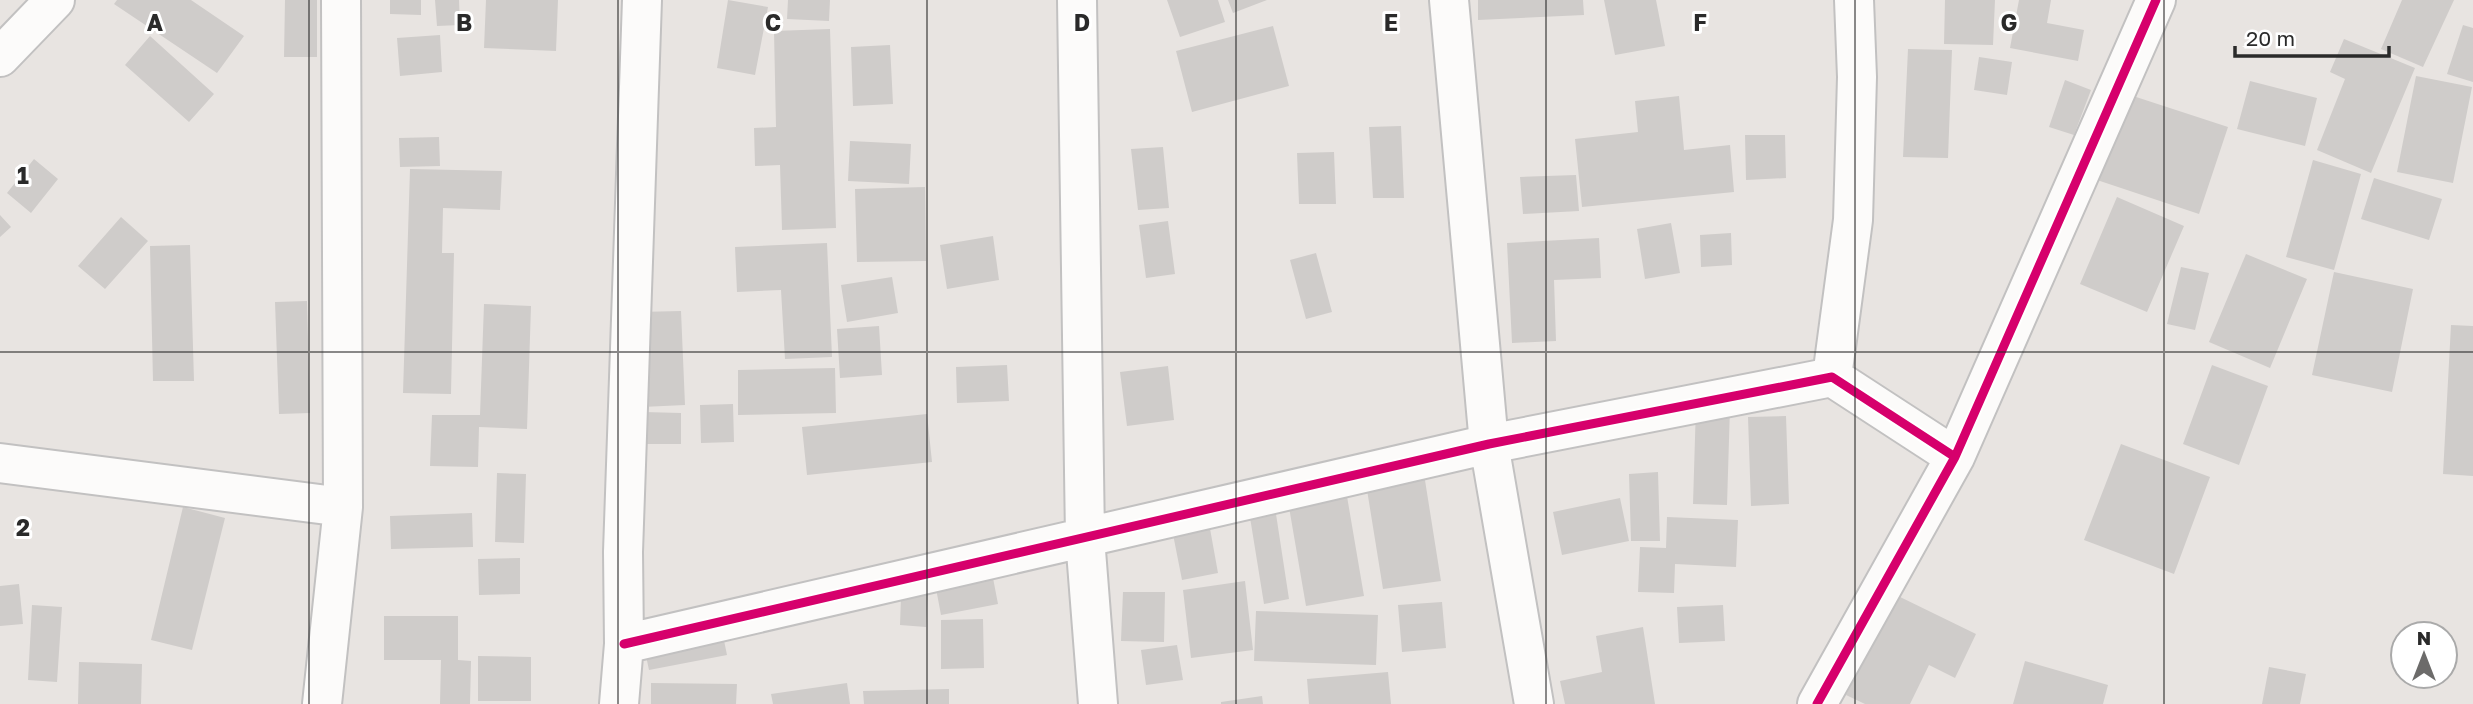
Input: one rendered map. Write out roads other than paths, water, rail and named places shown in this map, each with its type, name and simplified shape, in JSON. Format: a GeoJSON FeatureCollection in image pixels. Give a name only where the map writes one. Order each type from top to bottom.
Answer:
{"type":"FeatureCollection","features":[{"type":"Feature","properties":{"kind":"street"},"geometry":{"type":"LineString","coordinates":[[0,58],[55,0]]}},
{"type":"Feature","properties":{"kind":"street"},"geometry":{"type":"LineString","coordinates":[[322,704],[344,507],[341,0]]}},
{"type":"Feature","properties":{"kind":"street"},"geometry":{"type":"LineString","coordinates":[[620,704],[624,644],[623,539],[642,0]]}},
{"type":"Feature","properties":{"kind":"street"},"geometry":{"type":"LineString","coordinates":[[1077,0],[1085,538],[1098,704]]}},
{"type":"Feature","properties":{"kind":"street"},"geometry":{"type":"LineString","coordinates":[[1449,0],[1489,444],[1534,704]]}},
{"type":"Feature","properties":{"kind":"street"},"geometry":{"type":"LineString","coordinates":[[1832,377],[1853,220],[1857,77],[1854,0]]}},
{"type":"Feature","properties":{"kind":"street"},"geometry":{"type":"LineString","coordinates":[[1818,704],[1955,457],[2156,0]]}},
{"type":"Feature","properties":{"kind":"street"},"geometry":{"type":"LineString","coordinates":[[624,644],[1489,444],[1832,377],[1955,457]]}},
{"type":"Feature","properties":{"kind":"street"},"geometry":{"type":"LineString","coordinates":[[0,463],[344,507]]}}]}
